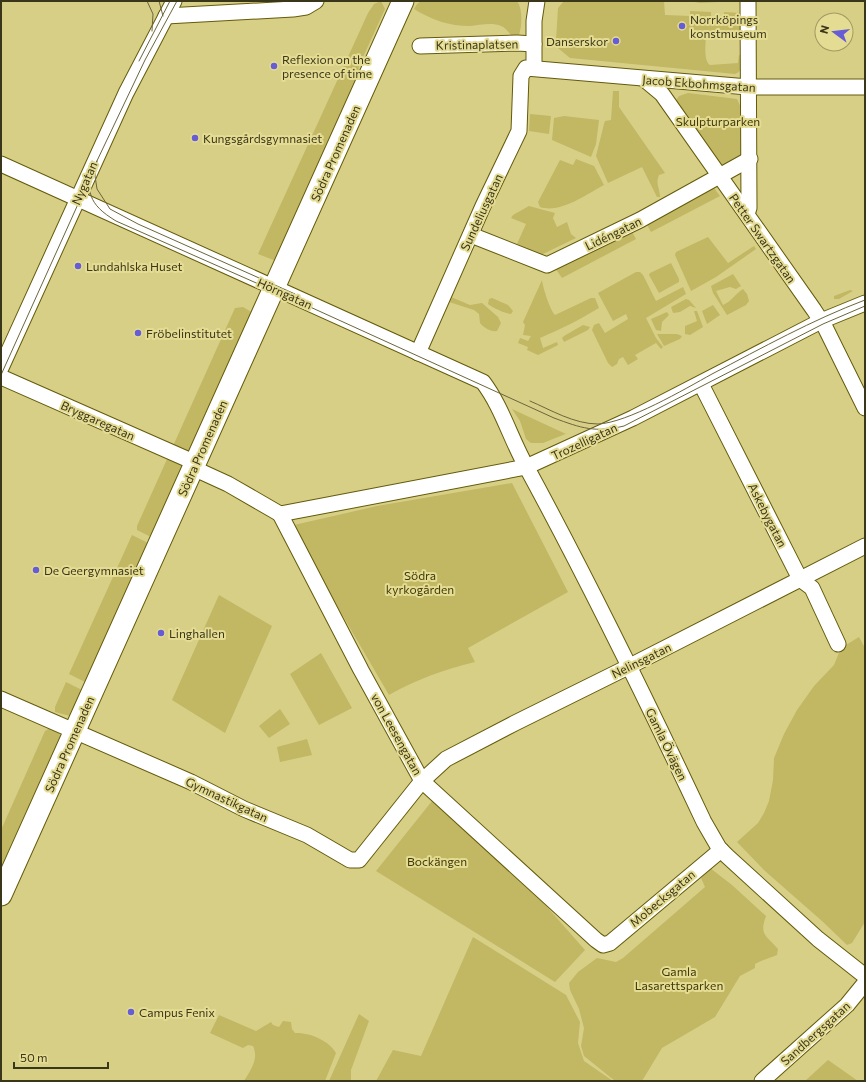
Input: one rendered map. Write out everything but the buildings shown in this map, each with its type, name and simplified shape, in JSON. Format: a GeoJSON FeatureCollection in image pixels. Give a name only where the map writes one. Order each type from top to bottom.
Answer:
{"type":"FeatureCollection","features":[{"type":"Feature","properties":{"kind":"main road","name":"Södra Promenaden"},"geometry":{"type":"LineString","coordinates":[[1,895],[404,1]]}},
{"type":"Feature","properties":{"kind":"street","name":"Nygatan"},"geometry":{"type":"LineString","coordinates":[[1,368],[129,87],[174,1]]}},
{"type":"Feature","properties":{"kind":"street"},"geometry":{"type":"LineString","coordinates":[[166,16],[293,9],[306,7],[316,1]]}},
{"type":"Feature","properties":{"kind":"street"},"geometry":{"type":"LineString","coordinates":[[530,1],[534,21]]}},
{"type":"Feature","properties":{"kind":"street"},"geometry":{"type":"LineString","coordinates":[[530,68],[534,44],[534,21],[537,1]]}},
{"type":"Feature","properties":{"kind":"street"},"geometry":{"type":"LineString","coordinates":[[746,214],[749,208],[750,159],[748,1]]}},
{"type":"Feature","properties":{"kind":"street","name":"Kristinaplatsen"},"geometry":{"type":"LineString","coordinates":[[420,46],[517,43],[534,44]]}},
{"type":"Feature","properties":{"kind":"street","name":"Jacob Ekbohmsgatan"},"geometry":{"type":"LineString","coordinates":[[530,68],[748,87],[865,87]]}},
{"type":"Feature","properties":{"kind":"street","name":"Sundeliusgatan"},"geometry":{"type":"LineString","coordinates":[[418,352],[519,131],[521,76],[530,68]]}},
{"type":"Feature","properties":{"kind":"street","name":"Petter Swartzgatan"},"geometry":{"type":"LineString","coordinates":[[644,79],[662,94],[821,321],[865,408]]}},
{"type":"Feature","properties":{"kind":"street","name":"Lidéngatan"},"geometry":{"type":"LineString","coordinates":[[471,234],[547,265],[640,220],[750,159]]}},
{"type":"Feature","properties":{"kind":"street","name":"Hörngatan"},"geometry":{"type":"LineString","coordinates":[[1,164],[78,198],[138,228],[483,382],[495,401],[526,466]]}},
{"type":"Feature","properties":{"kind":"street","name":"Trozelligatan"},"geometry":{"type":"LineString","coordinates":[[280,514],[526,466],[598,435],[701,384],[821,321],[865,303]]}},
{"type":"Feature","properties":{"kind":"street","name":"Bryggaregatan"},"geometry":{"type":"LineString","coordinates":[[1,376],[195,466],[280,514]]}},
{"type":"Feature","properties":{"kind":"street","name":"Askebygatan"},"geometry":{"type":"LineString","coordinates":[[701,384],[800,579],[812,588],[838,644]]}},
{"type":"Feature","properties":{"kind":"street","name":"Gamla Övägen"},"geometry":{"type":"LineString","coordinates":[[526,466],[570,550],[704,822],[720,850],[823,943],[865,976]]}},
{"type":"Feature","properties":{"kind":"street","name":"von Leesengatan"},"geometry":{"type":"LineString","coordinates":[[280,514],[361,670],[422,781],[603,945]]}},
{"type":"Feature","properties":{"kind":"street","name":"Nelinsgatan"},"geometry":{"type":"LineString","coordinates":[[422,781],[446,759],[865,546]]}},
{"type":"Feature","properties":{"kind":"street","name":"Gymnastikgatan"},"geometry":{"type":"LineString","coordinates":[[1,699],[191,782],[244,809],[307,835],[350,860],[359,860],[422,781]]}},
{"type":"Feature","properties":{"kind":"street","name":"Mobecksgatan"},"geometry":{"type":"LineString","coordinates":[[603,945],[610,943],[720,850]]}},
{"type":"Feature","properties":{"kind":"street","name":"Sandbergsgatan"},"geometry":{"type":"LineString","coordinates":[[762,1081],[847,1005],[865,983]]}},
{"type":"Feature","properties":{"kind":"green space"},"geometry":{"type":"Polygon","coordinates":[[[381,1],[385,9],[359,66],[356,87],[276,261],[258,254],[368,13],[374,4],[381,1]]]}},
{"type":"Feature","properties":{"kind":"green space"},"geometry":{"type":"Polygon","coordinates":[[[421,1],[517,1],[520,8],[521,18],[519,35],[515,37],[503,27],[494,24],[462,26],[441,22],[414,9],[421,1]]]}},
{"type":"Feature","properties":{"kind":"green space"},"geometry":{"type":"Polygon","coordinates":[[[564,1],[664,1],[665,15],[690,16],[690,11],[711,12],[711,16],[724,16],[724,12],[740,13],[742,16],[741,41],[727,33],[706,34],[705,51],[706,59],[710,65],[738,63],[739,55],[743,56],[742,67],[738,73],[735,74],[570,58],[558,48],[556,40],[558,8],[564,1]]]}},
{"type":"Feature","properties":{"kind":"green space"},"geometry":{"type":"Polygon","coordinates":[[[689,1],[740,1],[700,3],[689,1]]]}},
{"type":"Feature","properties":{"kind":"green space"},"geometry":{"type":"Polygon","coordinates":[[[613,91],[619,91],[619,107],[665,173],[659,175],[658,178],[660,197],[657,197],[642,167],[608,183],[596,156],[605,121],[611,120],[613,91]]]}},
{"type":"Feature","properties":{"kind":"green space","name":"Skulpturparken"},"geometry":{"type":"Polygon","coordinates":[[[688,93],[737,99],[742,110],[742,153],[738,159],[726,167],[719,165],[678,106],[676,100],[679,96],[688,93]]]}},
{"type":"Feature","properties":{"kind":"green space"},"geometry":{"type":"Polygon","coordinates":[[[530,114],[551,116],[549,134],[529,131],[530,114]]]}},
{"type":"Feature","properties":{"kind":"green space"},"geometry":{"type":"Polygon","coordinates":[[[564,116],[599,120],[596,144],[591,157],[552,140],[554,118],[564,116]]]}},
{"type":"Feature","properties":{"kind":"green space"},"geometry":{"type":"Polygon","coordinates":[[[576,159],[594,166],[604,185],[582,198],[565,205],[556,208],[540,207],[538,202],[560,160],[573,165],[576,159]]]}},
{"type":"Feature","properties":{"kind":"green space"},"geometry":{"type":"Polygon","coordinates":[[[714,188],[720,196],[651,232],[646,223],[714,188]]]}},
{"type":"Feature","properties":{"kind":"green space"},"geometry":{"type":"Polygon","coordinates":[[[529,206],[555,213],[553,218],[557,227],[567,222],[571,234],[576,238],[541,255],[517,244],[526,224],[511,218],[513,215],[529,206]]]}},
{"type":"Feature","properties":{"kind":"green space"},"geometry":{"type":"Polygon","coordinates":[[[631,230],[636,239],[562,278],[555,268],[631,230]]]}},
{"type":"Feature","properties":{"kind":"green space"},"geometry":{"type":"Polygon","coordinates":[[[708,237],[728,263],[754,246],[756,249],[716,277],[691,291],[675,255],[676,252],[708,237]]]}},
{"type":"Feature","properties":{"kind":"green space"},"geometry":{"type":"Polygon","coordinates":[[[671,263],[679,282],[659,293],[649,275],[650,273],[671,263]]]}},
{"type":"Feature","properties":{"kind":"green space"},"geometry":{"type":"Polygon","coordinates":[[[636,272],[640,272],[643,275],[656,301],[683,287],[686,294],[646,318],[656,338],[663,347],[661,349],[656,343],[635,355],[638,359],[628,365],[623,357],[619,359],[617,364],[612,367],[608,363],[592,330],[594,325],[599,323],[605,333],[628,319],[626,314],[613,321],[598,293],[636,272]]]}},
{"type":"Feature","properties":{"kind":"green space"},"geometry":{"type":"Polygon","coordinates":[[[733,274],[741,286],[736,289],[730,287],[716,291],[723,305],[743,289],[747,294],[749,301],[746,305],[727,315],[713,293],[711,286],[733,274]]]}},
{"type":"Feature","properties":{"kind":"green space"},"geometry":{"type":"Polygon","coordinates":[[[542,280],[547,299],[555,315],[591,298],[595,298],[599,308],[540,338],[543,348],[557,342],[558,345],[538,355],[527,350],[528,347],[518,343],[520,338],[528,341],[531,336],[523,335],[525,325],[523,322],[542,280]]]}},
{"type":"Feature","properties":{"kind":"green space"},"geometry":{"type":"Polygon","coordinates":[[[850,290],[853,291],[839,299],[834,299],[834,296],[850,290]]]}},
{"type":"Feature","properties":{"kind":"green space"},"geometry":{"type":"Polygon","coordinates":[[[451,297],[470,305],[482,303],[498,317],[501,323],[497,331],[490,330],[482,325],[480,323],[479,314],[474,310],[449,302],[451,297]]]}},
{"type":"Feature","properties":{"kind":"green space"},"geometry":{"type":"Polygon","coordinates":[[[492,298],[508,305],[513,311],[511,314],[505,313],[488,304],[489,299],[492,298]]]}},
{"type":"Feature","properties":{"kind":"green space"},"geometry":{"type":"Polygon","coordinates":[[[686,299],[689,300],[696,308],[690,306],[680,312],[673,313],[671,307],[686,299]]]}},
{"type":"Feature","properties":{"kind":"green space"},"geometry":{"type":"Polygon","coordinates":[[[713,305],[720,315],[707,324],[702,311],[713,305]]]}},
{"type":"Feature","properties":{"kind":"green space"},"geometry":{"type":"Polygon","coordinates":[[[243,307],[253,313],[189,454],[173,446],[235,308],[243,307]]]}},
{"type":"Feature","properties":{"kind":"green space"},"geometry":{"type":"Polygon","coordinates":[[[694,311],[697,311],[703,327],[690,335],[685,334],[685,326],[697,321],[694,311]]]}},
{"type":"Feature","properties":{"kind":"green space"},"geometry":{"type":"Polygon","coordinates":[[[667,312],[669,315],[662,322],[661,331],[656,330],[651,319],[667,312]]]}},
{"type":"Feature","properties":{"kind":"green space"},"geometry":{"type":"Polygon","coordinates":[[[583,325],[590,327],[588,330],[564,342],[562,338],[564,336],[583,325]]]}},
{"type":"Feature","properties":{"kind":"green space"},"geometry":{"type":"Polygon","coordinates":[[[657,334],[677,334],[682,336],[680,339],[664,346],[657,334]]]}},
{"type":"Feature","properties":{"kind":"green space"},"geometry":{"type":"Polygon","coordinates":[[[512,409],[566,434],[543,443],[531,443],[526,439],[520,421],[512,409]]]}},
{"type":"Feature","properties":{"kind":"green space"},"geometry":{"type":"Polygon","coordinates":[[[168,457],[184,464],[151,537],[137,530],[137,526],[168,457]]]}},
{"type":"Feature","properties":{"kind":"green space","name":"Södra kyrkogården"},"geometry":{"type":"Polygon","coordinates":[[[512,483],[568,592],[468,648],[475,662],[430,676],[389,695],[333,599],[294,525],[377,506],[512,483]]]}},
{"type":"Feature","properties":{"kind":"green space"},"geometry":{"type":"Polygon","coordinates":[[[132,535],[148,543],[85,682],[69,674],[132,535]]]}},
{"type":"Feature","properties":{"kind":"green space"},"geometry":{"type":"Polygon","coordinates":[[[219,595],[272,626],[225,733],[172,700],[219,595]]]}},
{"type":"Feature","properties":{"kind":"green space"},"geometry":{"type":"Polygon","coordinates":[[[859,637],[865,648],[865,922],[852,943],[847,945],[765,871],[737,842],[758,823],[764,813],[769,801],[773,780],[774,758],[784,734],[797,710],[814,686],[834,665],[841,648],[859,637]]]}},
{"type":"Feature","properties":{"kind":"green space"},"geometry":{"type":"Polygon","coordinates":[[[321,653],[352,708],[319,725],[290,674],[321,653]]]}},
{"type":"Feature","properties":{"kind":"green space"},"geometry":{"type":"Polygon","coordinates":[[[66,682],[82,690],[70,716],[55,712],[55,707],[66,682]]]}},
{"type":"Feature","properties":{"kind":"green space"},"geometry":{"type":"Polygon","coordinates":[[[280,709],[290,724],[269,738],[259,726],[280,709]]]}},
{"type":"Feature","properties":{"kind":"green space"},"geometry":{"type":"Polygon","coordinates":[[[50,728],[59,733],[61,737],[1,872],[1,830],[45,731],[50,728]]]}},
{"type":"Feature","properties":{"kind":"green space"},"geometry":{"type":"Polygon","coordinates":[[[307,739],[312,755],[280,762],[277,747],[307,739]]]}},
{"type":"Feature","properties":{"kind":"green space","name":"Bockängen"},"geometry":{"type":"Polygon","coordinates":[[[432,801],[540,899],[585,950],[555,982],[376,871],[432,801]]]}},
{"type":"Feature","properties":{"kind":"green space","name":"Gamla Lasarettsparken"},"geometry":{"type":"Polygon","coordinates":[[[710,868],[732,885],[766,916],[763,927],[764,931],[767,937],[778,949],[777,955],[755,964],[755,968],[740,976],[715,1017],[662,1048],[642,1081],[615,1081],[584,1056],[581,1046],[584,1028],[579,1009],[570,990],[569,983],[578,972],[597,958],[616,962],[623,958],[705,887],[701,878],[710,868]]]}},
{"type":"Feature","properties":{"kind":"green space"},"geometry":{"type":"Polygon","coordinates":[[[473,937],[566,995],[580,1022],[578,1043],[584,1061],[613,1081],[376,1081],[393,1050],[421,1056],[473,937]]]}},
{"type":"Feature","properties":{"kind":"green space"},"geometry":{"type":"Polygon","coordinates":[[[359,1014],[369,1021],[351,1070],[351,1081],[329,1081],[359,1014]]]}},
{"type":"Feature","properties":{"kind":"green space"},"geometry":{"type":"Polygon","coordinates":[[[219,1015],[256,1031],[271,1022],[273,1025],[279,1027],[283,1021],[291,1022],[292,1029],[295,1033],[306,1034],[324,1041],[336,1053],[325,1081],[244,1081],[255,1060],[255,1051],[253,1046],[248,1045],[243,1048],[210,1033],[219,1015]]]}},
{"type":"Feature","properties":{"kind":"green space"},"geometry":{"type":"Polygon","coordinates":[[[828,1060],[858,1081],[805,1081],[828,1060]]]}},
{"type":"Feature","properties":{"kind":"tram line"},"geometry":{"type":"LineString","coordinates":[[147,1],[153,14],[152,31]]}},
{"type":"Feature","properties":{"kind":"tram line"},"geometry":{"type":"LineString","coordinates":[[159,1],[163,16]]}},
{"type":"Feature","properties":{"kind":"tram line"},"geometry":{"type":"LineString","coordinates":[[139,61],[170,1]]}},
{"type":"Feature","properties":{"kind":"tram line"},"geometry":{"type":"LineString","coordinates":[[95,165],[145,60],[177,1]]}},
{"type":"Feature","properties":{"kind":"tram line"},"geometry":{"type":"LineString","coordinates":[[92,161],[89,181],[91,196],[100,209],[116,221],[297,301],[554,418],[580,427],[605,429],[624,426],[823,324],[865,306]]}},
{"type":"Feature","properties":{"kind":"tram line"},"geometry":{"type":"LineString","coordinates":[[97,161],[95,176],[97,189],[110,209],[138,224],[295,294]]}},
{"type":"Feature","properties":{"kind":"tram line"},"geometry":{"type":"LineString","coordinates":[[1,375],[88,182]]}},
{"type":"Feature","properties":{"kind":"tram line"},"geometry":{"type":"LineString","coordinates":[[530,401],[580,422],[598,424],[624,418],[656,404],[787,335],[826,316],[865,300]]}},
{"type":"Feature","properties":{"kind":"place","name":"Norrköpings konstmuseum"},"geometry":{"type":"Point","coordinates":[682,26]}},
{"type":"Feature","properties":{"kind":"place","name":"Danserskor"},"geometry":{"type":"Point","coordinates":[616,41]}},
{"type":"Feature","properties":{"kind":"place","name":"Reflexion on the presence of time"},"geometry":{"type":"Point","coordinates":[274,66]}},
{"type":"Feature","properties":{"kind":"place","name":"Kungsgårdsgymnasiet"},"geometry":{"type":"Point","coordinates":[195,138]}},
{"type":"Feature","properties":{"kind":"place","name":"Lundahlska Huset"},"geometry":{"type":"Point","coordinates":[78,266]}},
{"type":"Feature","properties":{"kind":"place","name":"Fröbelinstitutet"},"geometry":{"type":"Point","coordinates":[138,333]}},
{"type":"Feature","properties":{"kind":"place","name":"De Geergymnasiet"},"geometry":{"type":"Point","coordinates":[36,570]}},
{"type":"Feature","properties":{"kind":"place","name":"Linghallen"},"geometry":{"type":"Point","coordinates":[161,633]}},
{"type":"Feature","properties":{"kind":"place","name":"Campus Fenix"},"geometry":{"type":"Point","coordinates":[131,1012]}}]}
